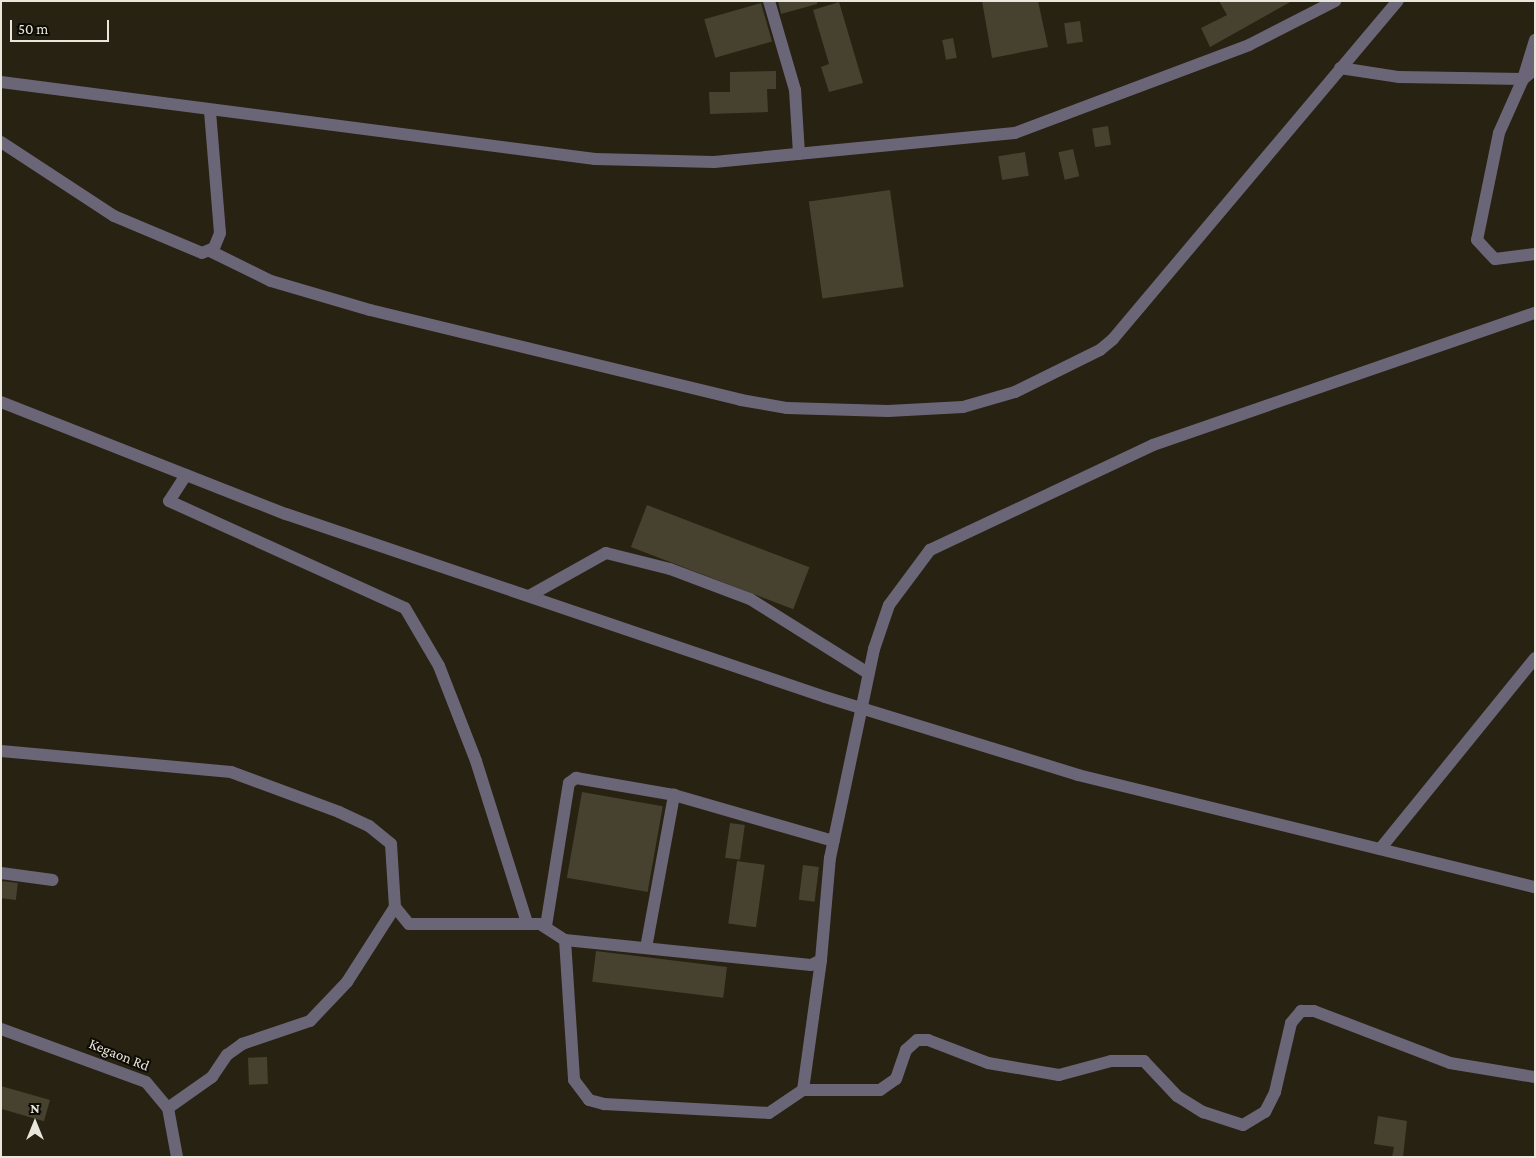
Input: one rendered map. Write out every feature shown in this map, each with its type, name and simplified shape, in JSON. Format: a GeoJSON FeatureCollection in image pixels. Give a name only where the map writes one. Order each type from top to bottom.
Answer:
{"type":"FeatureCollection","features":[{"type":"Feature","properties":{"kind":"street"},"geometry":{"type":"LineString","coordinates":[[769,1],[795,90],[799,154]]}},
{"type":"Feature","properties":{"kind":"street"},"geometry":{"type":"LineString","coordinates":[[1,82],[210,112],[595,159],[714,162],[1015,133],[1249,45],[1335,1]]}},
{"type":"Feature","properties":{"kind":"street"},"geometry":{"type":"LineString","coordinates":[[1,142],[114,216],[202,253],[210,251],[271,281],[370,310],[741,400],[787,408],[851,410],[963,407],[1015,392],[1100,350],[1113,340],[1398,1]]}},
{"type":"Feature","properties":{"kind":"street"},"geometry":{"type":"LineString","coordinates":[[1535,40],[1523,78],[1498,133],[1477,240],[1495,259],[1535,254]]}},
{"type":"Feature","properties":{"kind":"street"},"geometry":{"type":"LineString","coordinates":[[1340,68],[1399,77],[1523,78],[1535,69]]}},
{"type":"Feature","properties":{"kind":"street"},"geometry":{"type":"LineString","coordinates":[[210,112],[220,233],[210,251]]}},
{"type":"Feature","properties":{"kind":"street"},"geometry":{"type":"LineString","coordinates":[[803,1090],[821,960],[834,841],[860,707],[868,673],[889,604],[930,550],[1153,445],[1535,313]]}},
{"type":"Feature","properties":{"kind":"street"},"geometry":{"type":"LineString","coordinates":[[1,402],[186,475],[529,596],[860,707],[1078,775],[1535,887]]}},
{"type":"Feature","properties":{"kind":"street"},"geometry":{"type":"LineString","coordinates":[[186,475],[169,501],[404,608],[440,666],[476,760],[527,923]]}},
{"type":"Feature","properties":{"kind":"street"},"geometry":{"type":"LineString","coordinates":[[529,596],[606,554],[670,569],[750,599],[868,673]]}},
{"type":"Feature","properties":{"kind":"street"},"geometry":{"type":"LineString","coordinates":[[1380,849],[1535,658]]}},
{"type":"Feature","properties":{"kind":"street"},"geometry":{"type":"LineString","coordinates":[[1,752],[231,772],[339,812],[369,826],[391,844],[395,907],[347,982],[310,1022],[242,1044],[227,1055],[212,1077],[168,1108]]}},
{"type":"Feature","properties":{"kind":"street"},"geometry":{"type":"LineString","coordinates":[[546,926],[569,783],[582,777],[674,795],[834,841]]}},
{"type":"Feature","properties":{"kind":"street"},"geometry":{"type":"LineString","coordinates":[[646,948],[674,795]]}},
{"type":"Feature","properties":{"kind":"street"},"geometry":{"type":"LineString","coordinates":[[1,872],[53,880]]}},
{"type":"Feature","properties":{"kind":"street"},"geometry":{"type":"LineString","coordinates":[[395,907],[410,924],[426,926],[527,923],[546,926],[565,940],[804,966],[821,960]]}},
{"type":"Feature","properties":{"kind":"street"},"geometry":{"type":"LineString","coordinates":[[565,940],[574,1080],[589,1100],[749,1114],[769,1113],[803,1090],[880,1090],[896,1079],[906,1050],[917,1040],[928,1040],[988,1063],[1060,1075],[1111,1061],[1144,1062],[1177,1096],[1203,1112],[1243,1125],[1265,1112],[1275,1092],[1291,1023],[1301,1011],[1314,1011],[1450,1063],[1535,1077]]}},
{"type":"Feature","properties":{"kind":"street","name":"Kegaon Rd"},"geometry":{"type":"LineString","coordinates":[[1,1029],[140,1079],[158,1092],[168,1108],[177,1157]]}},
{"type":"Feature","properties":{"kind":"building"},"geometry":{"type":"Polygon","coordinates":[[[778,1],[817,1],[817,4],[781,14],[778,1]]]}},
{"type":"Feature","properties":{"kind":"building"},"geometry":{"type":"Polygon","coordinates":[[[982,1],[1038,1],[1048,47],[992,58],[982,1]]]}},
{"type":"Feature","properties":{"kind":"building"},"geometry":{"type":"Polygon","coordinates":[[[1219,1],[1292,1],[1210,47],[1201,28],[1227,15],[1219,1]]]}},
{"type":"Feature","properties":{"kind":"building"},"geometry":{"type":"Polygon","coordinates":[[[839,2],[863,83],[829,92],[821,67],[829,64],[813,10],[839,2]]]}},
{"type":"Feature","properties":{"kind":"building"},"geometry":{"type":"Polygon","coordinates":[[[761,3],[772,41],[715,58],[704,19],[761,3]]]}},
{"type":"Feature","properties":{"kind":"building"},"geometry":{"type":"Polygon","coordinates":[[[1080,21],[1083,42],[1067,44],[1064,23],[1080,21]]]}},
{"type":"Feature","properties":{"kind":"building"},"geometry":{"type":"Polygon","coordinates":[[[953,38],[957,58],[946,60],[942,40],[953,38]]]}},
{"type":"Feature","properties":{"kind":"building"},"geometry":{"type":"Polygon","coordinates":[[[776,71],[776,89],[767,89],[768,112],[710,114],[709,92],[730,92],[730,72],[776,71]]]}},
{"type":"Feature","properties":{"kind":"building"},"geometry":{"type":"Polygon","coordinates":[[[1108,126],[1111,145],[1095,147],[1092,129],[1108,126]]]}},
{"type":"Feature","properties":{"kind":"building"},"geometry":{"type":"Polygon","coordinates":[[[1073,149],[1079,176],[1065,180],[1058,152],[1073,149]]]}},
{"type":"Feature","properties":{"kind":"building"},"geometry":{"type":"Polygon","coordinates":[[[1025,152],[1029,176],[1002,180],[998,156],[1025,152]]]}},
{"type":"Feature","properties":{"kind":"building"},"geometry":{"type":"Polygon","coordinates":[[[890,190],[904,287],[822,298],[809,201],[890,190]]]}},
{"type":"Feature","properties":{"kind":"building"},"geometry":{"type":"Polygon","coordinates":[[[647,505],[809,567],[793,609],[631,547],[647,505]]]}},
{"type":"Feature","properties":{"kind":"building"},"geometry":{"type":"Polygon","coordinates":[[[582,792],[663,806],[648,892],[567,878],[582,792]]]}},
{"type":"Feature","properties":{"kind":"building"},"geometry":{"type":"Polygon","coordinates":[[[730,823],[745,825],[740,860],[725,858],[730,823]]]}},
{"type":"Feature","properties":{"kind":"building"},"geometry":{"type":"Polygon","coordinates":[[[737,861],[765,865],[756,927],[728,923],[737,861]]]}},
{"type":"Feature","properties":{"kind":"building"},"geometry":{"type":"Polygon","coordinates":[[[803,865],[819,867],[815,902],[799,900],[803,865]]]}},
{"type":"Feature","properties":{"kind":"building"},"geometry":{"type":"Polygon","coordinates":[[[1,881],[18,883],[16,900],[1,898],[1,881]]]}},
{"type":"Feature","properties":{"kind":"building"},"geometry":{"type":"Polygon","coordinates":[[[596,951],[727,967],[723,998],[592,982],[596,951]]]}},
{"type":"Feature","properties":{"kind":"building"},"geometry":{"type":"Polygon","coordinates":[[[267,1057],[268,1084],[249,1085],[248,1058],[267,1057]]]}},
{"type":"Feature","properties":{"kind":"building"},"geometry":{"type":"Polygon","coordinates":[[[1,1086],[50,1100],[44,1121],[1,1109],[1,1086]]]}},
{"type":"Feature","properties":{"kind":"building"},"geometry":{"type":"Polygon","coordinates":[[[1378,1116],[1407,1121],[1403,1157],[1392,1157],[1394,1147],[1374,1144],[1378,1116]]]}}]}
